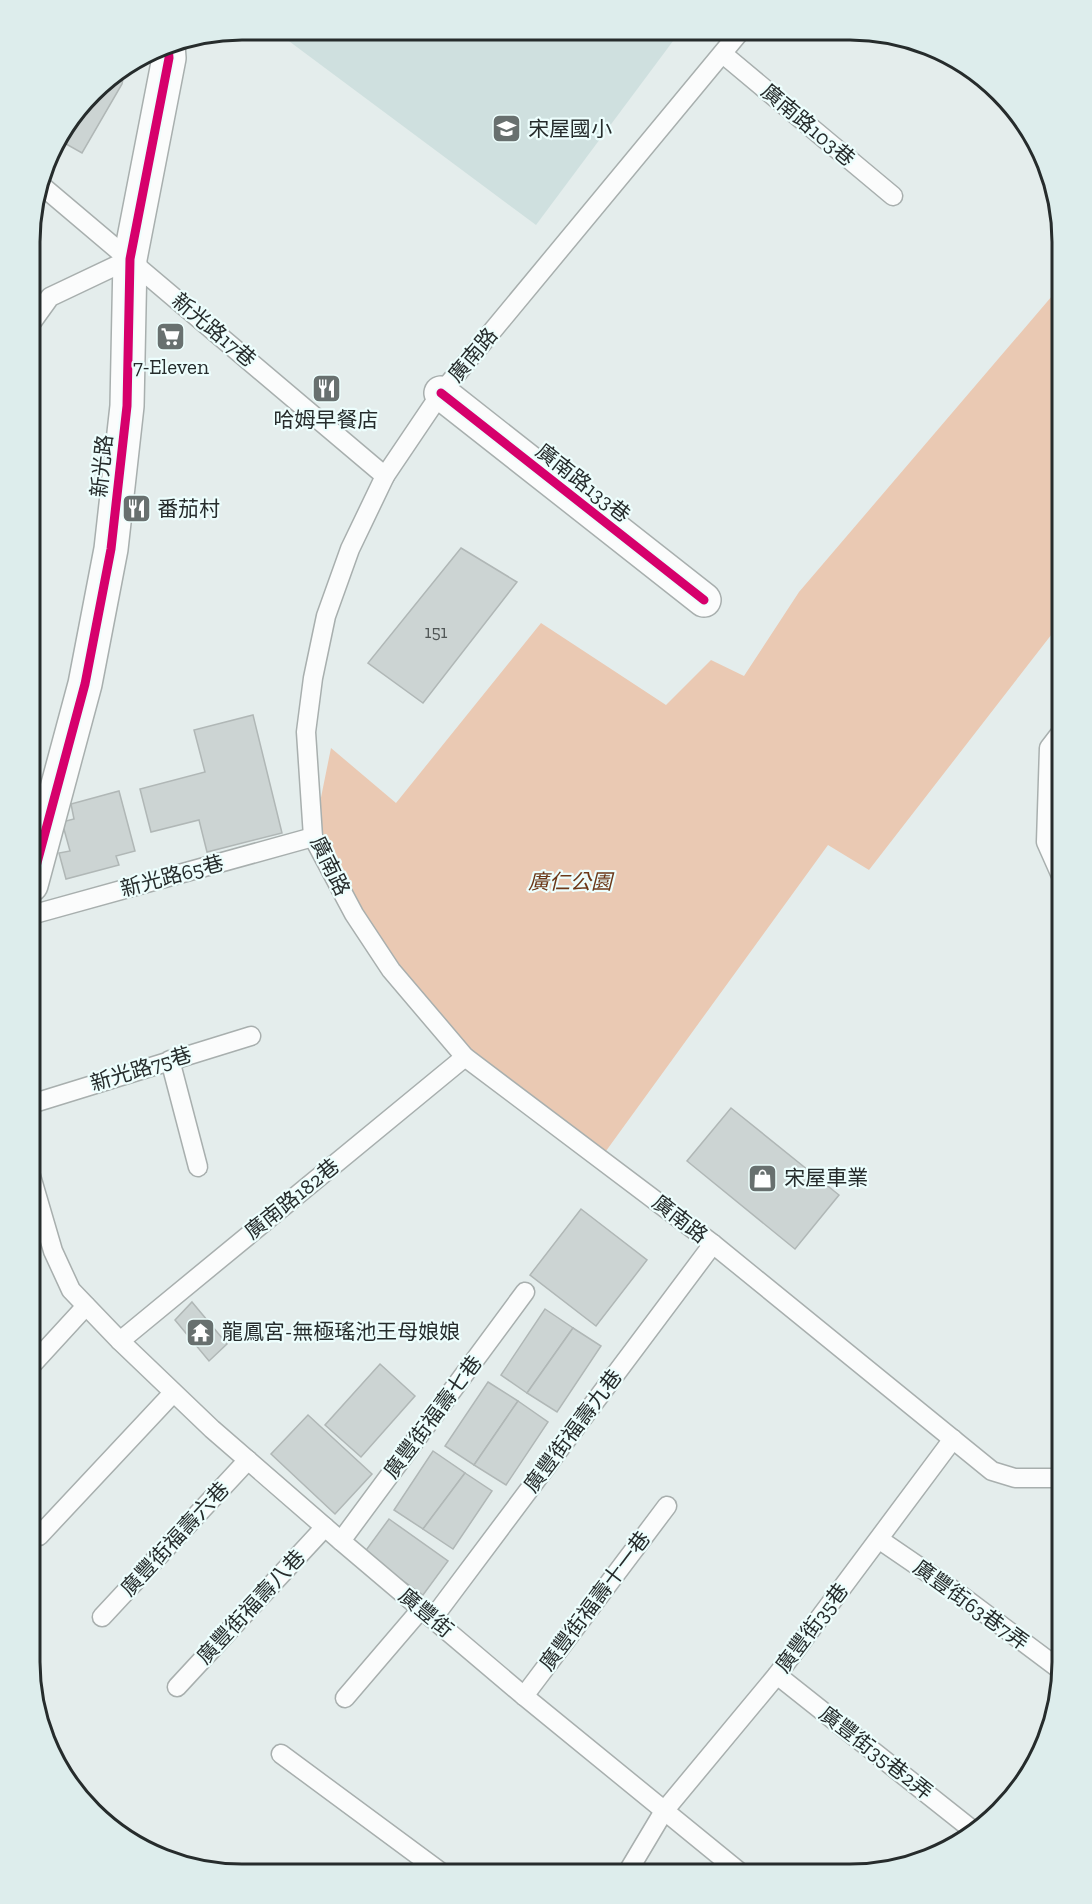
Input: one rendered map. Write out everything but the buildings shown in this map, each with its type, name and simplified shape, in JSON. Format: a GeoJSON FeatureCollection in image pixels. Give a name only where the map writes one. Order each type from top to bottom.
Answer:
{"type":"FeatureCollection","features":[{"type":"Feature","properties":{"kind":"street","name":"新光路"},"geometry":{"type":"LineString","coordinates":[[40,852],[85,684],[111,549],[127,406],[130,259],[169,55]]}},
{"type":"Feature","properties":{"kind":"street","name":"廣南路133巷"},"geometry":{"type":"LineString","coordinates":[[441,393],[704,600]]}},
{"type":"Feature","properties":{"kind":"lane","name":"廣南路"},"geometry":{"type":"LineString","coordinates":[[734,40],[441,393],[386,476],[346,560],[326,616],[313,678],[306,732],[313,837],[354,914],[391,969],[465,1057],[600,1156],[713,1244],[992,1471],[1015,1478],[1051,1478]]}},
{"type":"Feature","properties":{"kind":"lane","name":"廣南路103巷"},"geometry":{"type":"LineString","coordinates":[[723,54],[893,196]]}},
{"type":"Feature","properties":{"kind":"lane","name":"新光路17巷"},"geometry":{"type":"LineString","coordinates":[[47,190],[386,476]]}},
{"type":"Feature","properties":{"kind":"lane"},"geometry":{"type":"LineString","coordinates":[[40,311],[50,297],[130,259]]}},
{"type":"Feature","properties":{"kind":"lane"},"geometry":{"type":"LineString","coordinates":[[1052,745],[1049,748],[1046,842],[1052,855]]}},
{"type":"Feature","properties":{"kind":"lane","name":"新光路65巷"},"geometry":{"type":"LineString","coordinates":[[40,913],[313,837]]}},
{"type":"Feature","properties":{"kind":"lane","name":"新光路75巷"},"geometry":{"type":"LineString","coordinates":[[40,1101],[251,1036]]}},
{"type":"Feature","properties":{"kind":"lane","name":"廣南路182巷"},"geometry":{"type":"LineString","coordinates":[[120,1341],[465,1057]]}},
{"type":"Feature","properties":{"kind":"lane"},"geometry":{"type":"LineString","coordinates":[[170,1060],[198,1167]]}},
{"type":"Feature","properties":{"kind":"lane","name":"廣豐街"},"geometry":{"type":"LineString","coordinates":[[40,1207],[53,1251],[71,1290],[173,1393],[341,1541],[524,1696],[730,1864]]}},
{"type":"Feature","properties":{"kind":"lane","name":"廣豐街福壽九巷"},"geometry":{"type":"LineString","coordinates":[[345,1698],[427,1613],[713,1244]]}},
{"type":"Feature","properties":{"kind":"lane","name":"廣豐街福壽七巷"},"geometry":{"type":"LineString","coordinates":[[341,1541],[525,1292]]}},
{"type":"Feature","properties":{"kind":"lane"},"geometry":{"type":"LineString","coordinates":[[40,1356],[86,1306]]}},
{"type":"Feature","properties":{"kind":"lane"},"geometry":{"type":"LineString","coordinates":[[40,1535],[173,1393]]}},
{"type":"Feature","properties":{"kind":"lane","name":"廣豐街35巷"},"geometry":{"type":"LineString","coordinates":[[632,1864],[664,1811],[777,1675],[880,1540],[953,1439]]}},
{"type":"Feature","properties":{"kind":"lane","name":"廣豐街福壽六巷"},"geometry":{"type":"LineString","coordinates":[[102,1617],[248,1460]]}},
{"type":"Feature","properties":{"kind":"lane","name":"廣豐街福壽十一巷"},"geometry":{"type":"LineString","coordinates":[[524,1696],[667,1506]]}},
{"type":"Feature","properties":{"kind":"lane","name":"廣豐街福壽八巷"},"geometry":{"type":"LineString","coordinates":[[177,1687],[325,1527]]}},
{"type":"Feature","properties":{"kind":"lane","name":"廣豐街63巷7弄"},"geometry":{"type":"LineString","coordinates":[[880,1540],[1051,1663]]}},
{"type":"Feature","properties":{"kind":"lane","name":"廣豐街35巷2弄"},"geometry":{"type":"LineString","coordinates":[[777,1675],[967,1825]]}},
{"type":"Feature","properties":{"kind":"lane"},"geometry":{"type":"LineString","coordinates":[[281,1754],[430,1864]]}},
{"type":"Feature","properties":{"kind":"shaded area","name":"宋屋國小"},"geometry":{"type":"Polygon","coordinates":[[[674,40],[536,225],[289,41],[674,40]]]}},
{"type":"Feature","properties":{"kind":"green space","name":"廣仁公園"},"geometry":{"type":"Polygon","coordinates":[[[1052,296],[1052,634],[869,870],[828,845],[606,1151],[515,1093],[391,970],[313,837],[331,748],[396,803],[541,623],[666,705],[711,660],[744,676],[799,592],[1052,296]]]}},
{"type":"Feature","properties":{"kind":"cycle path"},"geometry":{"type":"LineString","coordinates":[[40,852],[85,684],[111,549],[127,406],[130,259],[169,55]]}},
{"type":"Feature","properties":{"kind":"cycle path"},"geometry":{"type":"LineString","coordinates":[[441,393],[704,600]]}},
{"type":"Feature","properties":{"kind":"place","name":"宋屋國小"},"geometry":{"type":"Point","coordinates":[507,129]}},
{"type":"Feature","properties":{"kind":"place","name":"7-Eleven"},"geometry":{"type":"Point","coordinates":[171,336]}},
{"type":"Feature","properties":{"kind":"place","name":"哈姆早餐店"},"geometry":{"type":"Point","coordinates":[326,389]}},
{"type":"Feature","properties":{"kind":"place","name":"番茄村"},"geometry":{"type":"Point","coordinates":[136,509]}},
{"type":"Feature","properties":{"kind":"place","name":"宋屋車業"},"geometry":{"type":"Point","coordinates":[763,1178]}},
{"type":"Feature","properties":{"kind":"place","name":"龍鳳宮-無極瑤池王母娘娘"},"geometry":{"type":"Point","coordinates":[201,1332]}}]}
